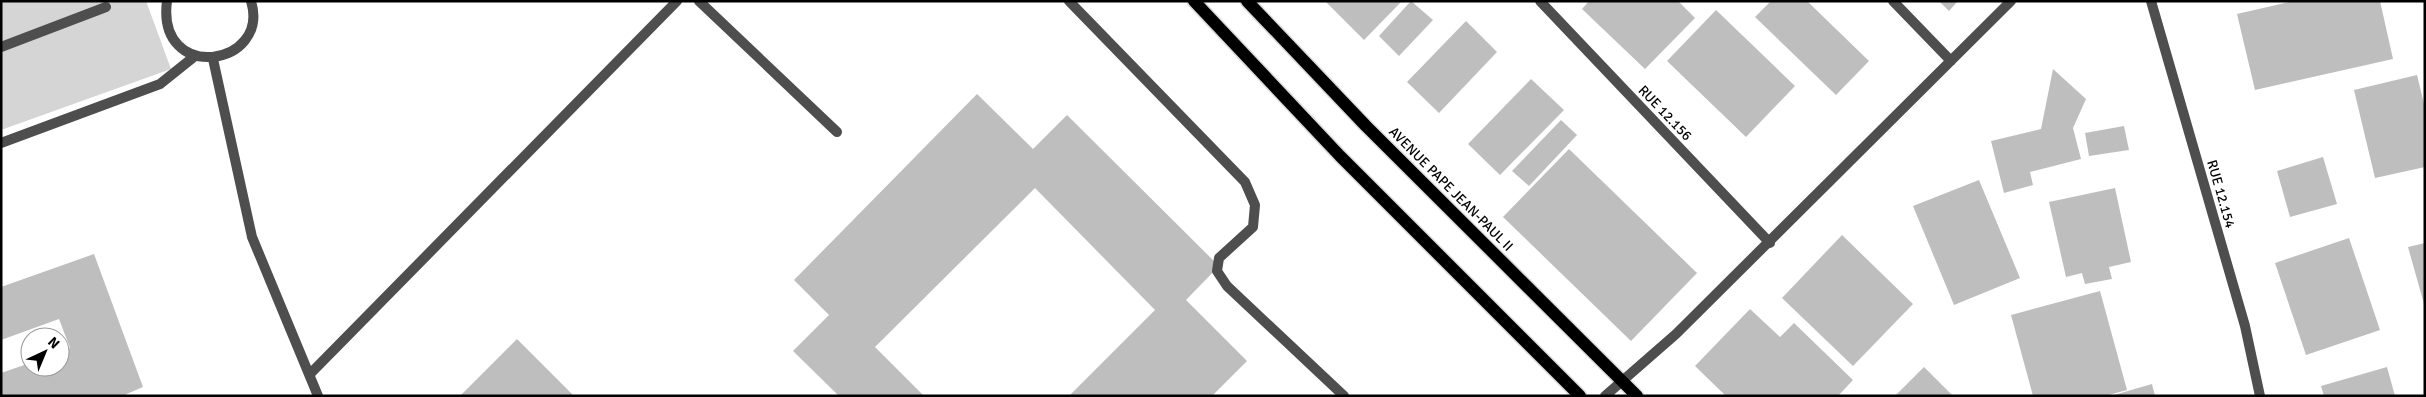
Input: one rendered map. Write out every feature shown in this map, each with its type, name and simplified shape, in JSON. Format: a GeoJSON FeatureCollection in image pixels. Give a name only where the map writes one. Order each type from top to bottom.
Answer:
{"type":"FeatureCollection","features":[{"type":"Feature","properties":{"kind":"main road"},"geometry":{"type":"LineString","coordinates":[[1194,1],[1340,156],[1580,396]]}},
{"type":"Feature","properties":{"kind":"main road","name":"AVENUE PAPE JEAN-PAUL II"},"geometry":{"type":"LineString","coordinates":[[1247,1],[1366,126],[1637,396]]}},
{"type":"Feature","properties":{"kind":"street"},"geometry":{"type":"LineString","coordinates":[[167,1],[164,18],[170,34],[180,48],[195,56],[213,59],[230,53],[243,43],[252,28],[254,10],[251,1]]}},
{"type":"Feature","properties":{"kind":"street"},"geometry":{"type":"LineString","coordinates":[[310,374],[678,1]]}},
{"type":"Feature","properties":{"kind":"street"},"geometry":{"type":"LineString","coordinates":[[699,1],[837,132]]}},
{"type":"Feature","properties":{"kind":"street"},"geometry":{"type":"LineString","coordinates":[[1069,1],[1245,182],[1255,205],[1253,227],[1219,258],[1217,271],[1228,286],[1344,396]]}},
{"type":"Feature","properties":{"kind":"street","name":"RUE 12.156"},"geometry":{"type":"LineString","coordinates":[[1540,1],[1770,243]]}},
{"type":"Feature","properties":{"kind":"street"},"geometry":{"type":"LineString","coordinates":[[1893,1],[1951,61]]}},
{"type":"Feature","properties":{"kind":"street"},"geometry":{"type":"LineString","coordinates":[[1605,396],[1676,334],[1770,243],[2011,1]]}},
{"type":"Feature","properties":{"kind":"street","name":"RUE 12.154"},"geometry":{"type":"LineString","coordinates":[[2151,1],[2245,326],[2260,396]]}},
{"type":"Feature","properties":{"kind":"street"},"geometry":{"type":"LineString","coordinates":[[1,47],[106,7]]}},
{"type":"Feature","properties":{"kind":"street"},"geometry":{"type":"LineString","coordinates":[[1,143],[160,84],[195,56]]}},
{"type":"Feature","properties":{"kind":"street"},"geometry":{"type":"LineString","coordinates":[[213,59],[252,237],[318,396]]}},
{"type":"Feature","properties":{"kind":"shaded area"},"geometry":{"type":"Polygon","coordinates":[[[1,1],[146,1],[171,69],[1,130],[1,1]]]}},
{"type":"Feature","properties":{"kind":"building"},"geometry":{"type":"Polygon","coordinates":[[[1325,1],[1402,1],[1364,40],[1325,1]]]}},
{"type":"Feature","properties":{"kind":"building"},"geometry":{"type":"Polygon","coordinates":[[[1411,1],[1433,20],[1399,56],[1379,36],[1411,1]]]}},
{"type":"Feature","properties":{"kind":"building"},"geometry":{"type":"Polygon","coordinates":[[[1589,1],[1678,1],[1695,18],[1645,69],[1582,9],[1589,1]]]}},
{"type":"Feature","properties":{"kind":"building"},"geometry":{"type":"Polygon","coordinates":[[[1771,1],[1807,1],[1869,61],[1836,95],[1755,17],[1771,1]]]}},
{"type":"Feature","properties":{"kind":"building"},"geometry":{"type":"Polygon","coordinates":[[[1939,1],[1958,1],[1949,11],[1939,1]]]}},
{"type":"Feature","properties":{"kind":"building"},"geometry":{"type":"Polygon","coordinates":[[[2294,1],[2380,1],[2393,59],[2255,90],[2237,14],[2294,1]]]}},
{"type":"Feature","properties":{"kind":"building"},"geometry":{"type":"Polygon","coordinates":[[[1716,10],[1795,86],[1746,137],[1667,61],[1716,10]]]}},
{"type":"Feature","properties":{"kind":"building"},"geometry":{"type":"Polygon","coordinates":[[[1466,21],[1497,52],[1439,113],[1407,82],[1466,21]]]}},
{"type":"Feature","properties":{"kind":"building"},"geometry":{"type":"Polygon","coordinates":[[[2053,69],[2086,99],[2073,128],[2081,159],[2030,172],[2033,185],[2004,193],[1991,141],[2041,129],[2053,69]]]}},
{"type":"Feature","properties":{"kind":"building"},"geometry":{"type":"Polygon","coordinates":[[[2417,75],[2425,108],[2425,167],[2375,178],[2354,90],[2417,75]]]}},
{"type":"Feature","properties":{"kind":"building"},"geometry":{"type":"Polygon","coordinates":[[[1531,79],[1564,110],[1500,175],[1468,144],[1531,79]]]}},
{"type":"Feature","properties":{"kind":"building"},"geometry":{"type":"Polygon","coordinates":[[[977,94],[1033,149],[1067,115],[1219,266],[1186,300],[1247,361],[1212,396],[1069,396],[1155,310],[1035,188],[875,347],[924,396],[839,396],[793,351],[829,315],[794,280],[977,94]]]}},
{"type":"Feature","properties":{"kind":"building"},"geometry":{"type":"Polygon","coordinates":[[[1561,120],[1577,135],[1529,186],[1512,171],[1561,120]]]}},
{"type":"Feature","properties":{"kind":"building"},"geometry":{"type":"Polygon","coordinates":[[[2124,126],[2129,150],[2089,156],[2085,133],[2124,126]]]}},
{"type":"Feature","properties":{"kind":"building"},"geometry":{"type":"Polygon","coordinates":[[[1569,149],[1697,273],[1631,341],[1503,217],[1569,149]]]}},
{"type":"Feature","properties":{"kind":"building"},"geometry":{"type":"Polygon","coordinates":[[[2323,157],[2337,204],[2290,217],[2277,171],[2323,157]]]}},
{"type":"Feature","properties":{"kind":"building"},"geometry":{"type":"Polygon","coordinates":[[[1979,180],[2020,278],[1954,305],[1913,206],[1979,180]]]}},
{"type":"Feature","properties":{"kind":"building"},"geometry":{"type":"Polygon","coordinates":[[[2115,188],[2131,262],[2109,267],[2112,279],[2085,284],[2082,273],[2066,277],[2049,202],[2115,188]]]}},
{"type":"Feature","properties":{"kind":"building"},"geometry":{"type":"Polygon","coordinates":[[[1842,235],[1913,304],[1853,366],[1782,298],[1842,235]]]}},
{"type":"Feature","properties":{"kind":"building"},"geometry":{"type":"Polygon","coordinates":[[[2349,238],[2380,330],[2306,355],[2275,263],[2349,238]]]}},
{"type":"Feature","properties":{"kind":"building"},"geometry":{"type":"Polygon","coordinates":[[[2425,243],[2425,304],[2424,304],[2408,247],[2425,243]]]}},
{"type":"Feature","properties":{"kind":"building"},"geometry":{"type":"Polygon","coordinates":[[[94,254],[143,387],[122,396],[1,396],[1,373],[20,366],[20,377],[70,377],[70,327],[62,327],[59,319],[37,327],[20,327],[20,333],[1,340],[1,287],[94,254]]]}},
{"type":"Feature","properties":{"kind":"building"},"geometry":{"type":"Polygon","coordinates":[[[2100,291],[2127,390],[2105,396],[2033,396],[2011,315],[2100,291]]]}},
{"type":"Feature","properties":{"kind":"building"},"geometry":{"type":"Polygon","coordinates":[[[1750,309],[1780,337],[1794,323],[1853,380],[1838,396],[1726,396],[1695,366],[1750,309]]]}},
{"type":"Feature","properties":{"kind":"building"},"geometry":{"type":"Polygon","coordinates":[[[517,339],[574,396],[460,396],[517,339]]]}},
{"type":"Feature","properties":{"kind":"building"},"geometry":{"type":"Polygon","coordinates":[[[1924,367],[1953,396],[1895,396],[1924,367]]]}},
{"type":"Feature","properties":{"kind":"building"},"geometry":{"type":"Polygon","coordinates":[[[2387,367],[2395,396],[2324,396],[2321,386],[2387,367]]]}},
{"type":"Feature","properties":{"kind":"building"},"geometry":{"type":"Polygon","coordinates":[[[2152,384],[2155,396],[2114,396],[2114,395],[2152,384]]]}}]}
